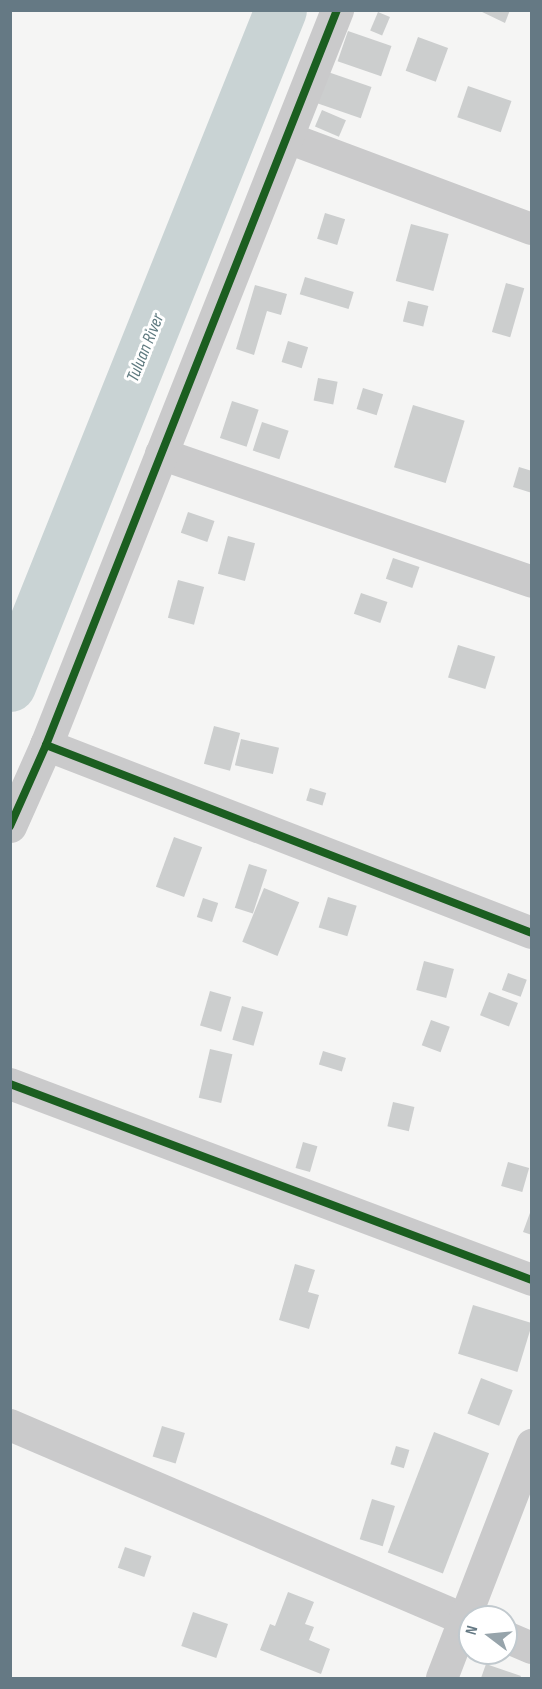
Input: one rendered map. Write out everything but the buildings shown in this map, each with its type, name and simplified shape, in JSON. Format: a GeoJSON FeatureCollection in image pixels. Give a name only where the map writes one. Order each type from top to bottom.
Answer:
{"type":"FeatureCollection","features":[{"type":"Feature","properties":{"kind":"street"},"geometry":{"type":"LineString","coordinates":[[10,826],[46,745],[337,10]]}},
{"type":"Feature","properties":{"kind":"street"},"geometry":{"type":"LineString","coordinates":[[288,138],[531,229]]}},
{"type":"Feature","properties":{"kind":"street"},"geometry":{"type":"LineString","coordinates":[[161,454],[531,582]]}},
{"type":"Feature","properties":{"kind":"street"},"geometry":{"type":"LineString","coordinates":[[46,745],[531,933]]}},
{"type":"Feature","properties":{"kind":"street"},"geometry":{"type":"LineString","coordinates":[[10,1084],[531,1280]]}},
{"type":"Feature","properties":{"kind":"street"},"geometry":{"type":"LineString","coordinates":[[10,1425],[458,1617]]}},
{"type":"Feature","properties":{"kind":"street"},"geometry":{"type":"LineString","coordinates":[[473,1605],[531,1445]]}},
{"type":"Feature","properties":{"kind":"street"},"geometry":{"type":"LineString","coordinates":[[442,1678],[458,1642]]}},
{"type":"Feature","properties":{"kind":"waterway","name":"Tuluan River"},"geometry":{"type":"LineString","coordinates":[[10,686],[281,10]]}},
{"type":"Feature","properties":{"kind":"cycle path"},"geometry":{"type":"LineString","coordinates":[[10,826],[46,745],[337,10]]}},
{"type":"Feature","properties":{"kind":"cycle path"},"geometry":{"type":"LineString","coordinates":[[46,745],[532,933]]}},
{"type":"Feature","properties":{"kind":"cycle path"},"geometry":{"type":"LineString","coordinates":[[10,1084],[532,1280]]}}]}
